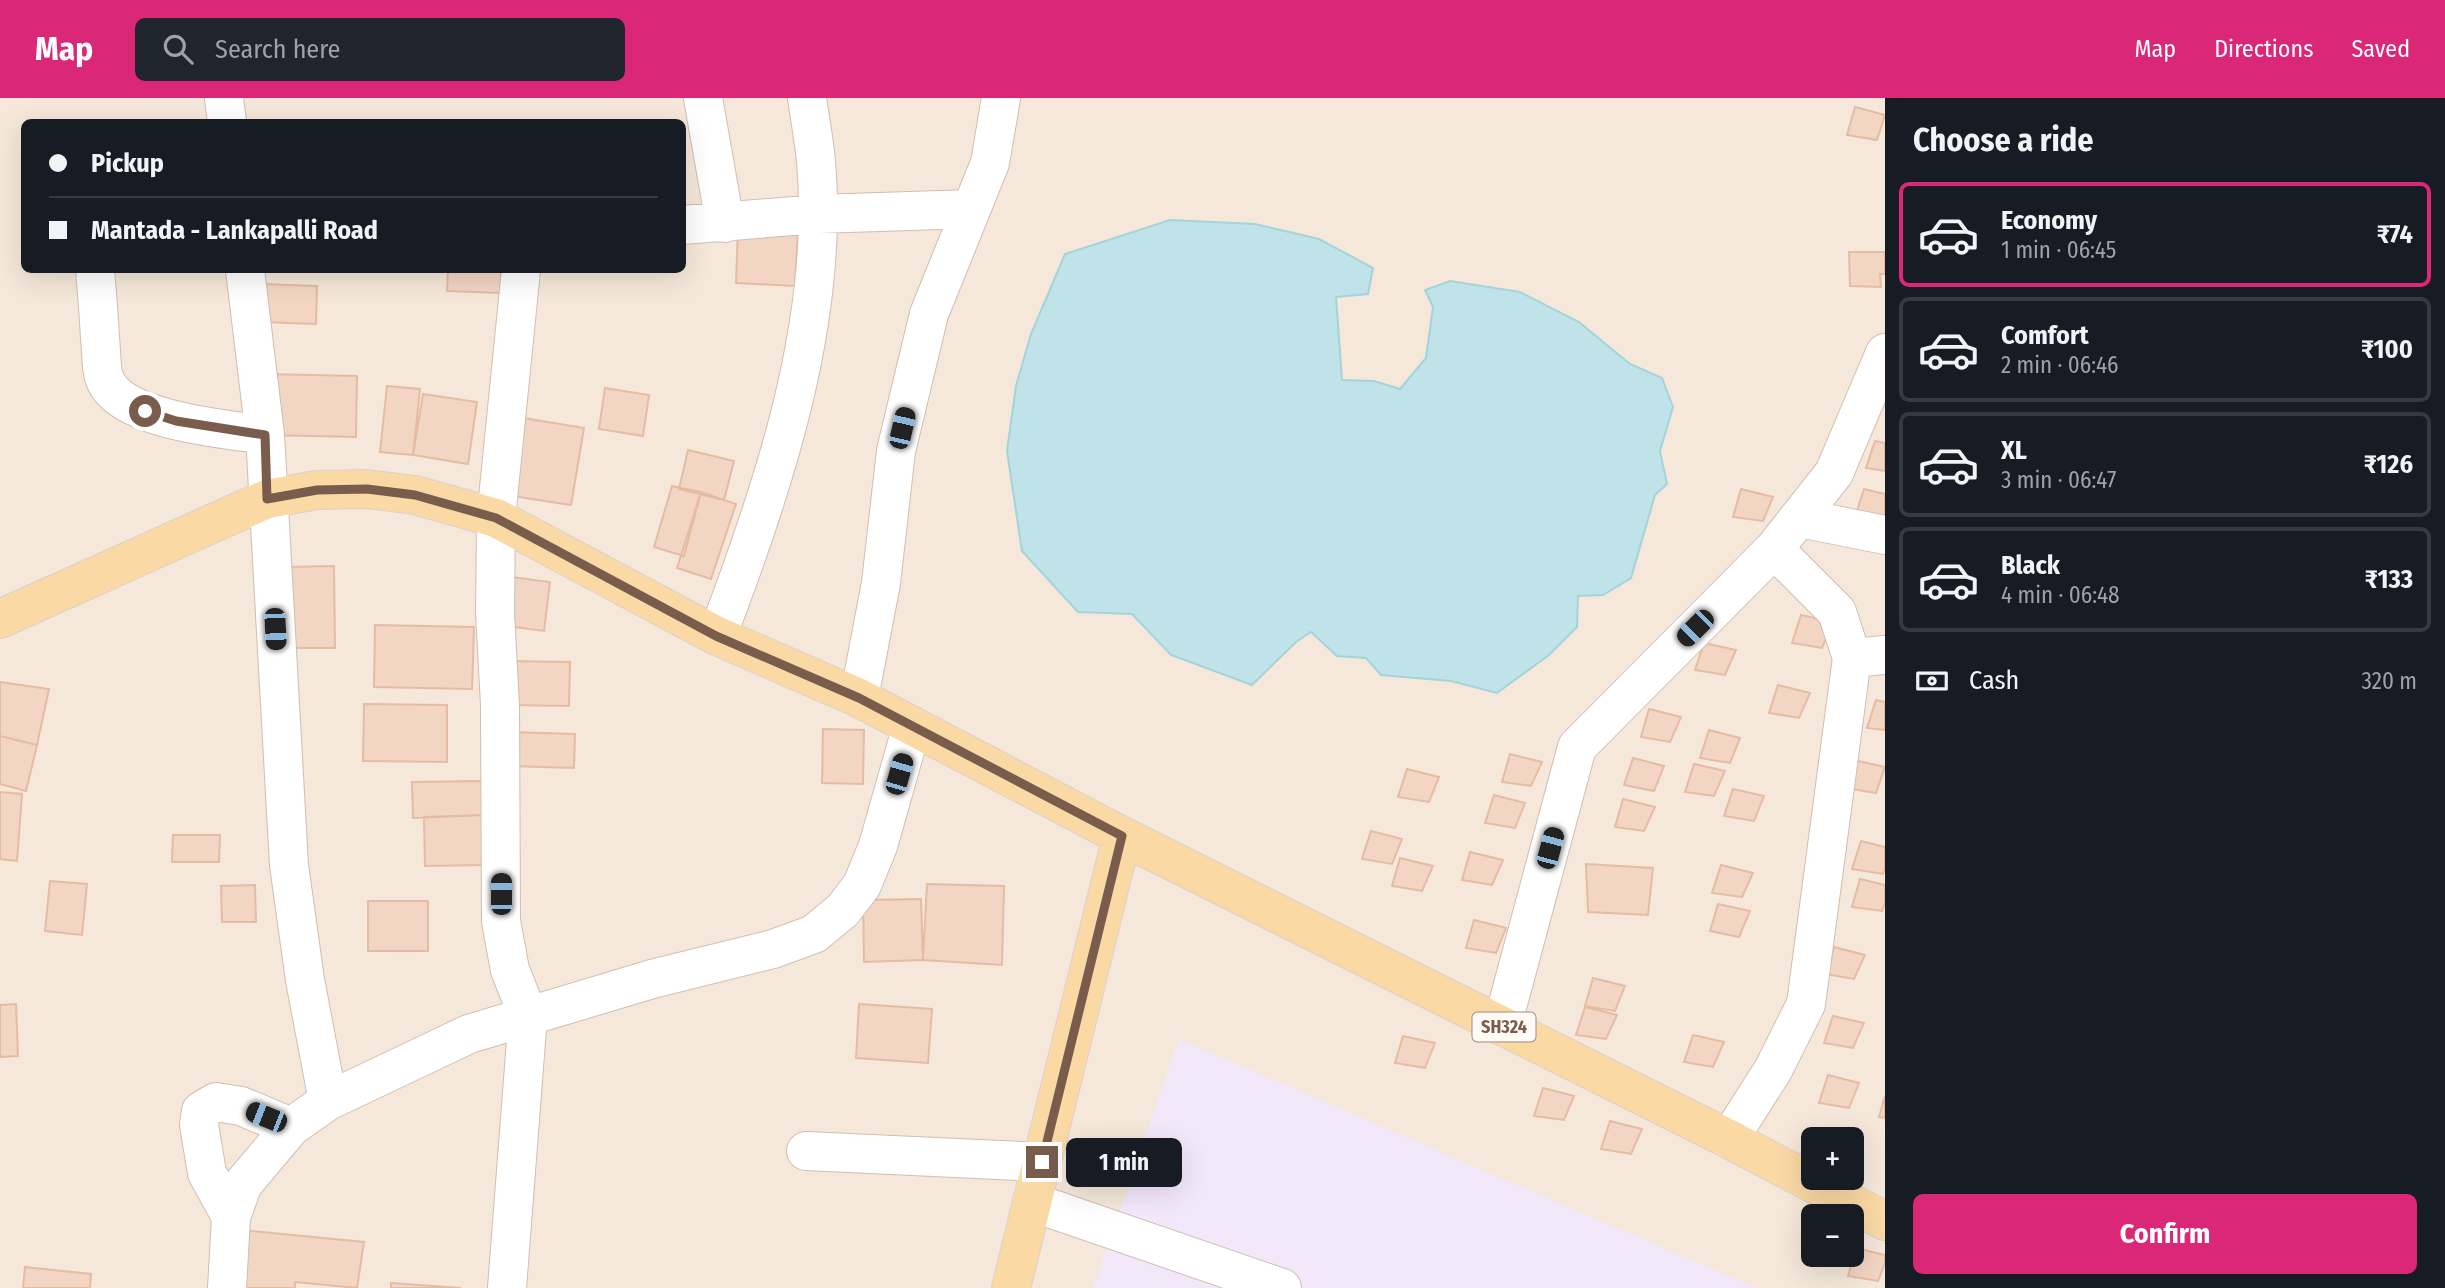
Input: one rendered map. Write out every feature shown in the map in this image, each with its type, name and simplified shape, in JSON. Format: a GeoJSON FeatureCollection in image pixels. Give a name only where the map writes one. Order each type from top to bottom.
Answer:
{"type":"FeatureCollection","features":[{"type":"Feature","properties":{"kind":"main road","name":"SH324"},"geometry":{"type":"LineString","coordinates":[[0,619],[267,499],[317,490],[367,489],[415,495],[496,518],[716,636],[859,698],[1122,836],[1729,1139],[1885,1221]]}},
{"type":"Feature","properties":{"kind":"main road"},"geometry":{"type":"LineString","coordinates":[[1011,1288],[1122,836]]}},
{"type":"Feature","properties":{"kind":"street"},"geometry":{"type":"LineString","coordinates":[[224,98],[227,119]]}},
{"type":"Feature","properties":{"kind":"street"},"geometry":{"type":"LineString","coordinates":[[703,98],[725,223]]}},
{"type":"Feature","properties":{"kind":"street"},"geometry":{"type":"LineString","coordinates":[[716,636],[766,503],[802,362],[813,284],[818,214],[816,161],[807,98]]}},
{"type":"Feature","properties":{"kind":"street"},"geometry":{"type":"LineString","coordinates":[[859,698],[881,583],[896,451],[929,314],[990,163],[1001,98]]}},
{"type":"Feature","properties":{"kind":"street"},"geometry":{"type":"LineString","coordinates":[[686,225],[818,214],[971,209]]}},
{"type":"Feature","properties":{"kind":"street"},"geometry":{"type":"LineString","coordinates":[[95,273],[102,363],[106,382],[119,398],[145,411],[176,421],[265,435]]}},
{"type":"Feature","properties":{"kind":"street"},"geometry":{"type":"LineString","coordinates":[[245,273],[265,435],[289,865],[305,980],[328,1101]]}},
{"type":"Feature","properties":{"kind":"street"},"geometry":{"type":"LineString","coordinates":[[506,1288],[528,1014],[510,970],[501,921],[500,705],[495,613],[496,518],[521,273]]}},
{"type":"Feature","properties":{"kind":"street"},"geometry":{"type":"LineString","coordinates":[[1502,1026],[1577,747],[1774,549],[1800,518],[1835,473],[1885,353]]}},
{"type":"Feature","properties":{"kind":"street"},"geometry":{"type":"LineString","coordinates":[[1800,518],[1885,535]]}},
{"type":"Feature","properties":{"kind":"street"},"geometry":{"type":"LineString","coordinates":[[1729,1139],[1773,1070],[1806,1004],[1869,657],[1837,612],[1774,549]]}},
{"type":"Feature","properties":{"kind":"street"},"geometry":{"type":"LineString","coordinates":[[227,1288],[231,1217],[243,1184],[291,1127],[328,1101],[469,1034],[528,1014],[652,979],[773,949],[814,934],[843,910],[862,885],[878,846],[912,726]]}},
{"type":"Feature","properties":{"kind":"street"},"geometry":{"type":"LineString","coordinates":[[231,1217],[207,1173],[199,1125],[201,1111],[216,1102],[241,1106],[291,1127]]}},
{"type":"Feature","properties":{"kind":"street"},"geometry":{"type":"LineString","coordinates":[[806,1152],[1042,1162]]}},
{"type":"Feature","properties":{"kind":"street"},"geometry":{"type":"LineString","coordinates":[[1032,1202],[1282,1288]]}},
{"type":"Feature","properties":{"kind":"shaded area"},"geometry":{"type":"Polygon","coordinates":[[[0,98],[1885,98],[1885,1288],[0,1288],[0,98]]]}},
{"type":"Feature","properties":{"kind":"shaded area"},"geometry":{"type":"Polygon","coordinates":[[[1179,1039],[1756,1288],[1093,1288],[1179,1039]]]}},
{"type":"Feature","properties":{"kind":"water"},"geometry":{"type":"Polygon","coordinates":[[[1170,220],[1255,224],[1319,239],[1373,268],[1368,294],[1336,297],[1342,380],[1374,381],[1400,389],[1426,358],[1433,307],[1425,290],[1450,281],[1520,292],[1579,322],[1630,364],[1662,378],[1673,407],[1660,451],[1667,484],[1655,495],[1631,578],[1603,595],[1578,596],[1577,627],[1549,655],[1497,693],[1451,681],[1381,675],[1366,658],[1337,656],[1311,632],[1296,642],[1252,685],[1171,655],[1132,614],[1078,612],[1022,551],[1007,451],[1016,386],[1031,334],[1065,254],[1170,220]]]}},
{"type":"Feature","properties":{"kind":"building"},"geometry":{"type":"Polygon","coordinates":[[[1855,107],[1885,115],[1877,140],[1847,135],[1855,107]]]}},
{"type":"Feature","properties":{"kind":"building"},"geometry":{"type":"Polygon","coordinates":[[[738,229],[798,231],[795,286],[736,283],[738,229]]]}},
{"type":"Feature","properties":{"kind":"building"},"geometry":{"type":"Polygon","coordinates":[[[1849,252],[1885,252],[1885,274],[1880,274],[1881,287],[1850,286],[1849,252]]]}},
{"type":"Feature","properties":{"kind":"building"},"geometry":{"type":"Polygon","coordinates":[[[448,273],[501,273],[501,293],[447,291],[448,273]]]}},
{"type":"Feature","properties":{"kind":"building"},"geometry":{"type":"Polygon","coordinates":[[[262,284],[317,286],[316,324],[261,322],[262,284]]]}},
{"type":"Feature","properties":{"kind":"building"},"geometry":{"type":"Polygon","coordinates":[[[266,374],[357,376],[356,437],[265,435],[266,374]]]}},
{"type":"Feature","properties":{"kind":"building"},"geometry":{"type":"Polygon","coordinates":[[[387,386],[420,389],[413,455],[380,452],[387,386]]]}},
{"type":"Feature","properties":{"kind":"building"},"geometry":{"type":"Polygon","coordinates":[[[605,388],[649,395],[643,436],[599,429],[605,388]]]}},
{"type":"Feature","properties":{"kind":"building"},"geometry":{"type":"Polygon","coordinates":[[[423,394],[477,402],[468,464],[413,455],[423,394]]]}},
{"type":"Feature","properties":{"kind":"building"},"geometry":{"type":"Polygon","coordinates":[[[524,418],[584,428],[571,505],[512,496],[524,418]]]}},
{"type":"Feature","properties":{"kind":"building"},"geometry":{"type":"Polygon","coordinates":[[[1875,441],[1885,443],[1885,471],[1866,468],[1875,441]]]}},
{"type":"Feature","properties":{"kind":"building"},"geometry":{"type":"Polygon","coordinates":[[[688,450],[734,461],[724,500],[679,489],[688,450]]]}},
{"type":"Feature","properties":{"kind":"building"},"geometry":{"type":"Polygon","coordinates":[[[672,486],[701,492],[684,556],[654,547],[672,486]]]}},
{"type":"Feature","properties":{"kind":"building"},"geometry":{"type":"Polygon","coordinates":[[[1741,489],[1773,497],[1763,521],[1733,517],[1741,489]]]}},
{"type":"Feature","properties":{"kind":"building"},"geometry":{"type":"Polygon","coordinates":[[[1864,489],[1885,494],[1885,521],[1855,517],[1864,489]]]}},
{"type":"Feature","properties":{"kind":"building"},"geometry":{"type":"Polygon","coordinates":[[[701,492],[736,504],[711,579],[677,568],[701,492]]]}},
{"type":"Feature","properties":{"kind":"building"},"geometry":{"type":"Polygon","coordinates":[[[334,566],[335,648],[284,648],[282,567],[334,566]]]}},
{"type":"Feature","properties":{"kind":"building"},"geometry":{"type":"Polygon","coordinates":[[[505,576],[550,582],[544,631],[498,625],[505,576]]]}},
{"type":"Feature","properties":{"kind":"building"},"geometry":{"type":"Polygon","coordinates":[[[1801,615],[1833,622],[1822,648],[1792,643],[1801,615]]]}},
{"type":"Feature","properties":{"kind":"building"},"geometry":{"type":"Polygon","coordinates":[[[375,625],[474,627],[472,689],[374,687],[375,625]]]}},
{"type":"Feature","properties":{"kind":"building"},"geometry":{"type":"Polygon","coordinates":[[[1704,643],[1736,650],[1725,675],[1695,670],[1704,643]]]}},
{"type":"Feature","properties":{"kind":"building"},"geometry":{"type":"Polygon","coordinates":[[[501,661],[570,662],[569,706],[500,705],[501,661]]]}},
{"type":"Feature","properties":{"kind":"building"},"geometry":{"type":"Polygon","coordinates":[[[0,682],[49,689],[37,745],[0,736],[0,682]]]}},
{"type":"Feature","properties":{"kind":"building"},"geometry":{"type":"Polygon","coordinates":[[[1778,685],[1810,693],[1799,718],[1769,713],[1778,685]]]}},
{"type":"Feature","properties":{"kind":"building"},"geometry":{"type":"Polygon","coordinates":[[[1876,700],[1885,702],[1885,730],[1867,728],[1876,700]]]}},
{"type":"Feature","properties":{"kind":"building"},"geometry":{"type":"Polygon","coordinates":[[[364,704],[447,705],[447,762],[363,761],[364,704]]]}},
{"type":"Feature","properties":{"kind":"building"},"geometry":{"type":"Polygon","coordinates":[[[1649,709],[1681,717],[1670,742],[1641,737],[1649,709]]]}},
{"type":"Feature","properties":{"kind":"building"},"geometry":{"type":"Polygon","coordinates":[[[823,729],[864,730],[863,784],[822,783],[823,729]]]}},
{"type":"Feature","properties":{"kind":"building"},"geometry":{"type":"Polygon","coordinates":[[[1709,730],[1740,738],[1730,763],[1700,758],[1709,730]]]}},
{"type":"Feature","properties":{"kind":"building"},"geometry":{"type":"Polygon","coordinates":[[[510,732],[575,734],[574,768],[509,766],[510,732]]]}},
{"type":"Feature","properties":{"kind":"building"},"geometry":{"type":"Polygon","coordinates":[[[0,736],[37,745],[26,791],[0,784],[0,736]]]}},
{"type":"Feature","properties":{"kind":"building"},"geometry":{"type":"Polygon","coordinates":[[[1510,754],[1542,762],[1531,786],[1502,782],[1510,754]]]}},
{"type":"Feature","properties":{"kind":"building"},"geometry":{"type":"Polygon","coordinates":[[[1633,758],[1664,766],[1654,791],[1624,785],[1633,758]]]}},
{"type":"Feature","properties":{"kind":"building"},"geometry":{"type":"Polygon","coordinates":[[[1854,760],[1885,767],[1876,793],[1846,788],[1854,760]]]}},
{"type":"Feature","properties":{"kind":"building"},"geometry":{"type":"Polygon","coordinates":[[[1694,764],[1725,771],[1714,796],[1685,792],[1694,764]]]}},
{"type":"Feature","properties":{"kind":"building"},"geometry":{"type":"Polygon","coordinates":[[[1407,769],[1439,777],[1429,802],[1398,797],[1407,769]]]}},
{"type":"Feature","properties":{"kind":"building"},"geometry":{"type":"Polygon","coordinates":[[[483,781],[484,815],[413,818],[412,782],[483,781]]]}},
{"type":"Feature","properties":{"kind":"building"},"geometry":{"type":"Polygon","coordinates":[[[1733,789],[1764,796],[1754,821],[1724,816],[1733,789]]]}},
{"type":"Feature","properties":{"kind":"building"},"geometry":{"type":"Polygon","coordinates":[[[0,792],[22,794],[17,861],[0,859],[0,792]]]}},
{"type":"Feature","properties":{"kind":"building"},"geometry":{"type":"Polygon","coordinates":[[[1494,795],[1525,803],[1515,828],[1485,823],[1494,795]]]}},
{"type":"Feature","properties":{"kind":"building"},"geometry":{"type":"Polygon","coordinates":[[[1623,799],[1655,807],[1644,831],[1615,827],[1623,799]]]}},
{"type":"Feature","properties":{"kind":"building"},"geometry":{"type":"Polygon","coordinates":[[[484,815],[485,865],[425,866],[424,817],[484,815]]]}},
{"type":"Feature","properties":{"kind":"building"},"geometry":{"type":"Polygon","coordinates":[[[1371,831],[1402,839],[1392,864],[1362,859],[1371,831]]]}},
{"type":"Feature","properties":{"kind":"building"},"geometry":{"type":"Polygon","coordinates":[[[173,835],[220,835],[219,862],[172,862],[173,835]]]}},
{"type":"Feature","properties":{"kind":"building"},"geometry":{"type":"Polygon","coordinates":[[[1861,841],[1885,847],[1883,874],[1852,869],[1861,841]]]}},
{"type":"Feature","properties":{"kind":"building"},"geometry":{"type":"Polygon","coordinates":[[[1470,852],[1503,860],[1492,885],[1462,880],[1470,852]]]}},
{"type":"Feature","properties":{"kind":"building"},"geometry":{"type":"Polygon","coordinates":[[[1400,858],[1433,866],[1422,891],[1392,886],[1400,858]]]}},
{"type":"Feature","properties":{"kind":"building"},"geometry":{"type":"Polygon","coordinates":[[[1586,864],[1653,868],[1648,915],[1588,912],[1586,864]]]}},
{"type":"Feature","properties":{"kind":"building"},"geometry":{"type":"Polygon","coordinates":[[[1721,865],[1753,873],[1742,897],[1712,893],[1721,865]]]}},
{"type":"Feature","properties":{"kind":"building"},"geometry":{"type":"Polygon","coordinates":[[[1860,879],[1885,885],[1882,911],[1852,907],[1860,879]]]}},
{"type":"Feature","properties":{"kind":"building"},"geometry":{"type":"Polygon","coordinates":[[[50,881],[87,884],[82,935],[45,931],[50,881]]]}},
{"type":"Feature","properties":{"kind":"building"},"geometry":{"type":"Polygon","coordinates":[[[927,884],[1004,886],[1002,965],[923,960],[927,884]]]}},
{"type":"Feature","properties":{"kind":"building"},"geometry":{"type":"Polygon","coordinates":[[[255,885],[256,922],[222,922],[221,886],[255,885]]]}},
{"type":"Feature","properties":{"kind":"building"},"geometry":{"type":"Polygon","coordinates":[[[921,899],[923,960],[864,962],[863,900],[921,899]]]}},
{"type":"Feature","properties":{"kind":"building"},"geometry":{"type":"Polygon","coordinates":[[[368,901],[428,901],[428,951],[368,951],[368,901]]]}},
{"type":"Feature","properties":{"kind":"building"},"geometry":{"type":"Polygon","coordinates":[[[1718,904],[1750,911],[1739,937],[1710,931],[1718,904]]]}},
{"type":"Feature","properties":{"kind":"building"},"geometry":{"type":"Polygon","coordinates":[[[1474,920],[1506,928],[1496,953],[1466,948],[1474,920]]]}},
{"type":"Feature","properties":{"kind":"building"},"geometry":{"type":"Polygon","coordinates":[[[1834,947],[1865,955],[1854,979],[1825,974],[1834,947]]]}},
{"type":"Feature","properties":{"kind":"building"},"geometry":{"type":"Polygon","coordinates":[[[1593,978],[1625,986],[1615,1011],[1585,1006],[1593,978]]]}},
{"type":"Feature","properties":{"kind":"building"},"geometry":{"type":"Polygon","coordinates":[[[16,1004],[18,1056],[0,1057],[0,1005],[16,1004]]]}},
{"type":"Feature","properties":{"kind":"building"},"geometry":{"type":"Polygon","coordinates":[[[859,1004],[932,1009],[928,1063],[856,1058],[859,1004]]]}},
{"type":"Feature","properties":{"kind":"building"},"geometry":{"type":"Polygon","coordinates":[[[1585,1007],[1617,1015],[1606,1039],[1576,1035],[1585,1007]]]}},
{"type":"Feature","properties":{"kind":"building"},"geometry":{"type":"Polygon","coordinates":[[[1833,1016],[1864,1023],[1853,1048],[1824,1043],[1833,1016]]]}},
{"type":"Feature","properties":{"kind":"building"},"geometry":{"type":"Polygon","coordinates":[[[1693,1035],[1724,1042],[1713,1067],[1684,1062],[1693,1035]]]}},
{"type":"Feature","properties":{"kind":"building"},"geometry":{"type":"Polygon","coordinates":[[[1403,1036],[1435,1043],[1425,1068],[1395,1063],[1403,1036]]]}},
{"type":"Feature","properties":{"kind":"building"},"geometry":{"type":"Polygon","coordinates":[[[1828,1075],[1859,1083],[1849,1108],[1819,1103],[1828,1075]]]}},
{"type":"Feature","properties":{"kind":"building"},"geometry":{"type":"Polygon","coordinates":[[[1543,1088],[1574,1096],[1564,1120],[1534,1116],[1543,1088]]]}},
{"type":"Feature","properties":{"kind":"building"},"geometry":{"type":"Polygon","coordinates":[[[1885,1096],[1885,1118],[1879,1117],[1885,1096]]]}},
{"type":"Feature","properties":{"kind":"building"},"geometry":{"type":"Polygon","coordinates":[[[1610,1121],[1642,1129],[1631,1154],[1601,1149],[1610,1121]]]}},
{"type":"Feature","properties":{"kind":"building"},"geometry":{"type":"Polygon","coordinates":[[[241,1230],[364,1242],[357,1288],[295,1282],[295,1288],[236,1288],[241,1230]]]}},
{"type":"Feature","properties":{"kind":"building"},"geometry":{"type":"Polygon","coordinates":[[[1864,1250],[1885,1255],[1878,1281],[1848,1276],[1851,1267],[1864,1267],[1864,1250]]]}},
{"type":"Feature","properties":{"kind":"building"},"geometry":{"type":"Polygon","coordinates":[[[25,1267],[91,1274],[90,1288],[23,1288],[25,1267]]]}},
{"type":"Feature","properties":{"kind":"building"},"geometry":{"type":"Polygon","coordinates":[[[391,1283],[461,1288],[391,1288],[391,1283]]]}},
{"type":"Feature","properties":{"kind":"route"},"geometry":{"type":"LineString","coordinates":[[145,411],[176,421],[265,435],[267,499],[317,490],[367,489],[415,495],[496,518],[716,636],[859,698],[1122,836],[1042,1162]]}}]}
